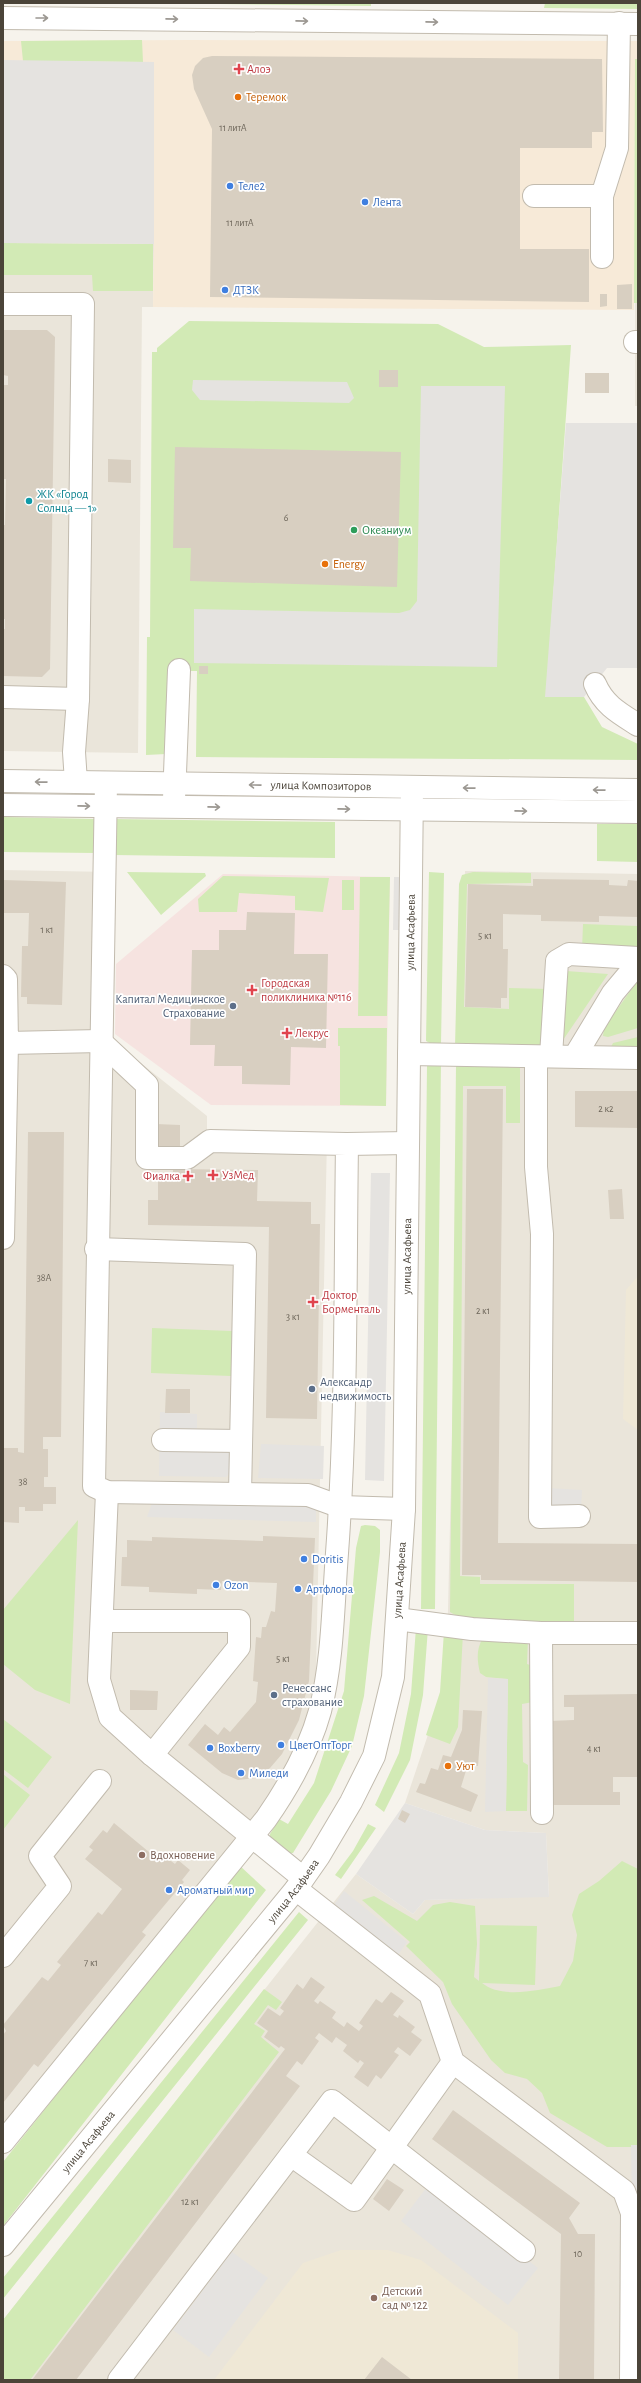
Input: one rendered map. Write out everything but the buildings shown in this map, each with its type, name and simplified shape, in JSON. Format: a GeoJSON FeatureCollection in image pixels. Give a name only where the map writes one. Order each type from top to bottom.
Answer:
{"type":"FeatureCollection","features":[{"type":"Feature","properties":{"kind":"street"},"geometry":{"type":"LineString","coordinates":[[3,18],[628,23],[617,148],[602,196],[602,257]]}},
{"type":"Feature","properties":{"kind":"street"},"geometry":{"type":"LineString","coordinates":[[534,196],[602,196]]}},
{"type":"Feature","properties":{"kind":"street"},"geometry":{"type":"LineString","coordinates":[[3,304],[83,304],[78,698],[74,752],[76,782]]}},
{"type":"Feature","properties":{"kind":"street"},"geometry":{"type":"LineString","coordinates":[[174,807],[179,670]]}},
{"type":"Feature","properties":{"kind":"street"},"geometry":{"type":"LineString","coordinates":[[595,684],[601,698],[613,710],[638,725]]}},
{"type":"Feature","properties":{"kind":"street"},"geometry":{"type":"LineString","coordinates":[[3,697],[78,698]]}},
{"type":"Feature","properties":{"kind":"street","name":"улица Композиторов"},"geometry":{"type":"LineString","coordinates":[[3,781],[638,790]]}},
{"type":"Feature","properties":{"kind":"street"},"geometry":{"type":"LineString","coordinates":[[106,783],[96,1249],[94,1486],[107,1492],[308,1495],[341,1506],[404,1509]]}},
{"type":"Feature","properties":{"kind":"street","name":"улица Асафьева"},"geometry":{"type":"LineString","coordinates":[[3,2244],[299,1883],[351,1802],[374,1756],[393,1677],[404,1509],[412,787]]}},
{"type":"Feature","properties":{"kind":"street","name":"улица Композиторов"},"geometry":{"type":"LineString","coordinates":[[3,805],[638,812]]}},
{"type":"Feature","properties":{"kind":"street"},"geometry":{"type":"LineString","coordinates":[[579,1516],[540,1517],[542,1234],[536,1167],[543,1057],[557,960],[569,954],[638,958]]}},
{"type":"Feature","properties":{"kind":"street"},"geometry":{"type":"LineString","coordinates":[[575,1056],[613,993],[634,968],[638,966]]}},
{"type":"Feature","properties":{"kind":"street"},"geometry":{"type":"LineString","coordinates":[[3,976],[6,979],[7,1043],[3,1238]]}},
{"type":"Feature","properties":{"kind":"street"},"geometry":{"type":"LineString","coordinates":[[7,1043],[100,1041],[147,1085],[147,1158],[187,1158],[210,1141],[347,1144],[408,1143]]}},
{"type":"Feature","properties":{"kind":"street"},"geometry":{"type":"LineString","coordinates":[[409,1054],[638,1058]]}},
{"type":"Feature","properties":{"kind":"street"},"geometry":{"type":"LineString","coordinates":[[3,2142],[252,1837],[286,1790],[302,1759],[319,1713],[329,1671],[341,1506],[347,1144]]}},
{"type":"Feature","properties":{"kind":"street"},"geometry":{"type":"LineString","coordinates":[[96,1249],[245,1254],[240,1494]]}},
{"type":"Feature","properties":{"kind":"street"},"geometry":{"type":"LineString","coordinates":[[163,1440],[241,1441]]}},
{"type":"Feature","properties":{"kind":"street"},"geometry":{"type":"LineString","coordinates":[[107,1492],[99,1680],[110,1717],[152,1755],[252,1837],[299,1883],[430,1994],[453,2062],[624,2191],[632,2213],[631,2380]]}},
{"type":"Feature","properties":{"kind":"street"},"geometry":{"type":"LineString","coordinates":[[397,1619],[472,1628],[541,1633],[638,1633]]}},
{"type":"Feature","properties":{"kind":"street"},"geometry":{"type":"LineString","coordinates":[[102,1621],[239,1621],[239,1647],[152,1755]]}},
{"type":"Feature","properties":{"kind":"street"},"geometry":{"type":"LineString","coordinates":[[541,1633],[542,1813]]}},
{"type":"Feature","properties":{"kind":"street"},"geometry":{"type":"LineString","coordinates":[[3,1956],[60,1886],[40,1856],[100,1781]]}},
{"type":"Feature","properties":{"kind":"street"},"geometry":{"type":"LineString","coordinates":[[291,2155],[354,2200],[453,2062]]}},
{"type":"Feature","properties":{"kind":"street"},"geometry":{"type":"LineString","coordinates":[[119,2380],[332,2101],[524,2251]]}},
{"type":"Feature","properties":{"kind":"shaded area"},"geometry":{"type":"Polygon","coordinates":[[[3,41],[638,41],[638,105],[635,106],[634,310],[153,307],[154,244],[3,243],[3,41]]]}},
{"type":"Feature","properties":{"kind":"shaded area"},"geometry":{"type":"Polygon","coordinates":[[[3,60],[154,62],[154,244],[3,243],[3,60]]]}},
{"type":"Feature","properties":{"kind":"shaded area"},"geometry":{"type":"Polygon","coordinates":[[[635,105],[638,105],[638,406],[635,406],[635,105]]]}},
{"type":"Feature","properties":{"kind":"shaded area"},"geometry":{"type":"Polygon","coordinates":[[[3,243],[154,244],[153,307],[142,307],[138,753],[3,751],[3,243]]]}},
{"type":"Feature","properties":{"kind":"shaded area"},"geometry":{"type":"Polygon","coordinates":[[[193,380],[347,382],[354,398],[349,403],[200,400],[192,390],[193,380]]]}},
{"type":"Feature","properties":{"kind":"shaded area"},"geometry":{"type":"Polygon","coordinates":[[[421,386],[505,386],[497,667],[194,663],[194,609],[399,613],[410,610],[417,601],[421,386]]]}},
{"type":"Feature","properties":{"kind":"shaded area"},"geometry":{"type":"Polygon","coordinates":[[[566,423],[638,423],[638,668],[607,668],[584,697],[545,697],[566,423]]]}},
{"type":"Feature","properties":{"kind":"shaded area"},"geometry":{"type":"Polygon","coordinates":[[[3,870],[110,872],[107,1036],[207,1116],[207,1134],[327,1137],[316,1676],[302,1737],[268,1802],[3,2133],[3,870]]]}},
{"type":"Feature","properties":{"kind":"shaded area"},"geometry":{"type":"Polygon","coordinates":[[[465,871],[638,874],[638,2380],[3,2380],[3,2320],[356,1874],[413,1914],[425,1900],[549,1896],[546,1833],[485,1830],[405,1803],[442,1693],[448,1611],[465,871]]]}},
{"type":"Feature","properties":{"kind":"shaded area","name":"Городская поликлиника №116"},"geometry":{"type":"Polygon","coordinates":[[[223,874],[390,877],[386,1106],[211,1105],[115,1034],[116,964],[223,874]]]}},
{"type":"Feature","properties":{"kind":"shaded area"},"geometry":{"type":"Polygon","coordinates":[[[394,877],[403,877],[402,930],[393,930],[394,877]]]}},
{"type":"Feature","properties":{"kind":"shaded area"},"geometry":{"type":"Polygon","coordinates":[[[371,1173],[390,1173],[384,1481],[365,1480],[371,1173]]]}},
{"type":"Feature","properties":{"kind":"shaded area"},"geometry":{"type":"Polygon","coordinates":[[[638,1276],[638,1430],[623,1419],[626,1290],[638,1276]]]}},
{"type":"Feature","properties":{"kind":"shaded area"},"geometry":{"type":"Polygon","coordinates":[[[160,1412],[197,1414],[197,1441],[233,1441],[232,1471],[226,1477],[159,1476],[160,1412]]]}},
{"type":"Feature","properties":{"kind":"shaded area"},"geometry":{"type":"Polygon","coordinates":[[[261,1444],[324,1446],[323,1479],[258,1478],[261,1444]]]}},
{"type":"Feature","properties":{"kind":"shaded area"},"geometry":{"type":"Polygon","coordinates":[[[548,1488],[582,1490],[580,1527],[546,1525],[548,1488]]]}},
{"type":"Feature","properties":{"kind":"shaded area"},"geometry":{"type":"Polygon","coordinates":[[[152,1503],[308,1505],[316,1507],[316,1522],[147,1517],[152,1503]]]}},
{"type":"Feature","properties":{"kind":"shaded area"},"geometry":{"type":"Polygon","coordinates":[[[488,1678],[508,1679],[506,1811],[485,1812],[488,1678]]]}},
{"type":"Feature","properties":{"kind":"shaded area"},"geometry":{"type":"Polygon","coordinates":[[[405,1803],[485,1830],[546,1833],[549,1897],[425,1900],[413,1914],[356,1874],[405,1803]]]}},
{"type":"Feature","properties":{"kind":"shaded area"},"geometry":{"type":"Polygon","coordinates":[[[344,1891],[407,1942],[398,1955],[334,1905],[344,1891]]]}},
{"type":"Feature","properties":{"kind":"shaded area"},"geometry":{"type":"Polygon","coordinates":[[[631,2145],[638,2145],[638,2202],[632,2202],[631,2145]]]}},
{"type":"Feature","properties":{"kind":"shaded area"},"geometry":{"type":"Polygon","coordinates":[[[430,2183],[538,2268],[508,2305],[401,2221],[430,2183]]]}},
{"type":"Feature","properties":{"kind":"shaded area","name":"Детский сад № 122"},"geometry":{"type":"Polygon","coordinates":[[[341,2250],[388,2250],[421,2260],[518,2333],[518,2380],[214,2380],[303,2263],[341,2250]]]}},
{"type":"Feature","properties":{"kind":"shaded area"},"geometry":{"type":"Polygon","coordinates":[[[232,2252],[268,2278],[209,2357],[173,2330],[232,2252]]]}},
{"type":"Feature","properties":{"kind":"green space"},"geometry":{"type":"Polygon","coordinates":[[[143,3],[371,3],[371,6],[143,3]]]}},
{"type":"Feature","properties":{"kind":"green space"},"geometry":{"type":"Polygon","coordinates":[[[545,3],[638,3],[638,9],[544,8],[545,3]]]}},
{"type":"Feature","properties":{"kind":"green space"},"geometry":{"type":"Polygon","coordinates":[[[142,40],[143,62],[23,61],[21,41],[142,40]]]}},
{"type":"Feature","properties":{"kind":"green space"},"geometry":{"type":"Polygon","coordinates":[[[635,59],[638,59],[638,303],[634,303],[635,59]]]}},
{"type":"Feature","properties":{"kind":"green space"},"geometry":{"type":"Polygon","coordinates":[[[3,243],[153,244],[153,291],[93,291],[92,275],[3,275],[3,243]]]}},
{"type":"Feature","properties":{"kind":"green space","name":"Океаниум"},"geometry":{"type":"Polygon","coordinates":[[[189,321],[438,324],[484,347],[571,345],[546,697],[584,697],[602,727],[638,744],[638,760],[196,757],[197,671],[168,671],[166,754],[146,755],[147,637],[150,637],[152,352],[157,352],[157,348],[189,321]]]}},
{"type":"Feature","properties":{"kind":"green space"},"geometry":{"type":"Polygon","coordinates":[[[3,817],[96,819],[95,853],[3,852],[3,817]]]}},
{"type":"Feature","properties":{"kind":"green space"},"geometry":{"type":"Polygon","coordinates":[[[114,819],[335,822],[335,858],[114,855],[114,819]]]}},
{"type":"Feature","properties":{"kind":"green space"},"geometry":{"type":"Polygon","coordinates":[[[597,824],[638,824],[638,862],[597,861],[597,824]]]}},
{"type":"Feature","properties":{"kind":"green space"},"geometry":{"type":"Polygon","coordinates":[[[127,872],[205,873],[206,876],[161,915],[127,872]]]}},
{"type":"Feature","properties":{"kind":"green space"},"geometry":{"type":"Polygon","coordinates":[[[429,872],[444,873],[441,1044],[432,1044],[426,1041],[429,872]]]}},
{"type":"Feature","properties":{"kind":"green space"},"geometry":{"type":"Polygon","coordinates":[[[473,872],[531,873],[531,883],[467,884],[464,1007],[509,1009],[509,988],[549,989],[545,1046],[455,1047],[459,884],[462,875],[473,872]]]}},
{"type":"Feature","properties":{"kind":"green space"},"geometry":{"type":"Polygon","coordinates":[[[223,876],[329,878],[323,912],[295,910],[295,896],[239,893],[237,912],[199,912],[198,899],[223,876]]]}},
{"type":"Feature","properties":{"kind":"green space"},"geometry":{"type":"Polygon","coordinates":[[[360,877],[390,877],[387,1016],[358,1016],[360,877]]]}},
{"type":"Feature","properties":{"kind":"green space"},"geometry":{"type":"Polygon","coordinates":[[[342,880],[354,880],[354,910],[342,910],[342,880]]]}},
{"type":"Feature","properties":{"kind":"green space"},"geometry":{"type":"Polygon","coordinates":[[[583,924],[638,926],[638,952],[582,950],[583,924]]]}},
{"type":"Feature","properties":{"kind":"green space"},"geometry":{"type":"Polygon","coordinates":[[[566,971],[608,974],[561,1043],[566,971]]]}},
{"type":"Feature","properties":{"kind":"green space"},"geometry":{"type":"Polygon","coordinates":[[[638,980],[638,1028],[608,1037],[603,1036],[604,1028],[638,980]]]}},
{"type":"Feature","properties":{"kind":"green space"},"geometry":{"type":"Polygon","coordinates":[[[338,1028],[387,1028],[386,1106],[340,1105],[340,1046],[338,1046],[338,1028]]]}},
{"type":"Feature","properties":{"kind":"green space"},"geometry":{"type":"Polygon","coordinates":[[[638,1037],[638,1049],[611,1047],[613,1043],[638,1037]]]}},
{"type":"Feature","properties":{"kind":"green space"},"geometry":{"type":"Polygon","coordinates":[[[441,1061],[435,1609],[421,1609],[427,1066],[428,1063],[441,1061]]]}},
{"type":"Feature","properties":{"kind":"green space"},"geometry":{"type":"Polygon","coordinates":[[[456,1065],[520,1065],[520,1123],[506,1123],[506,1086],[463,1086],[460,1576],[480,1577],[480,1584],[574,1584],[574,1623],[469,1623],[450,1612],[456,1065]]]}},
{"type":"Feature","properties":{"kind":"green space"},"geometry":{"type":"Polygon","coordinates":[[[152,1328],[232,1331],[231,1376],[151,1373],[152,1328]]]}},
{"type":"Feature","properties":{"kind":"green space"},"geometry":{"type":"Polygon","coordinates":[[[78,1520],[70,1704],[35,1690],[3,1664],[3,1610],[78,1520]]]}},
{"type":"Feature","properties":{"kind":"green space"},"geometry":{"type":"Polygon","coordinates":[[[361,1526],[375,1526],[380,1530],[380,1552],[364,1696],[352,1746],[331,1791],[293,1853],[289,1853],[270,1839],[270,1834],[279,1819],[288,1824],[314,1783],[344,1691],[356,1548],[361,1526]]]}},
{"type":"Feature","properties":{"kind":"green space"},"geometry":{"type":"Polygon","coordinates":[[[416,1628],[428,1628],[423,1695],[410,1760],[384,1812],[375,1805],[399,1753],[411,1694],[416,1628]]]}},
{"type":"Feature","properties":{"kind":"green space"},"geometry":{"type":"Polygon","coordinates":[[[444,1631],[463,1633],[458,1727],[450,1744],[426,1735],[440,1692],[444,1631]]]}},
{"type":"Feature","properties":{"kind":"green space"},"geometry":{"type":"Polygon","coordinates":[[[483,1638],[528,1639],[527,1664],[533,1666],[533,1702],[522,1704],[523,1762],[528,1765],[527,1811],[506,1811],[508,1679],[486,1677],[480,1673],[478,1655],[479,1646],[483,1638]]]}},
{"type":"Feature","properties":{"kind":"green space"},"geometry":{"type":"Polygon","coordinates":[[[3,1719],[52,1757],[28,1788],[3,1769],[3,1719]]]}},
{"type":"Feature","properties":{"kind":"green space"},"geometry":{"type":"Polygon","coordinates":[[[3,1774],[30,1795],[3,1830],[3,1774]]]}},
{"type":"Feature","properties":{"kind":"green space"},"geometry":{"type":"Polygon","coordinates":[[[368,1824],[376,1828],[341,1879],[335,1875],[353,1851],[368,1824]]]}},
{"type":"Feature","properties":{"kind":"green space"},"geometry":{"type":"Polygon","coordinates":[[[622,1861],[638,1869],[638,2147],[607,2147],[550,2113],[542,2093],[527,2079],[505,2073],[491,2060],[452,2004],[443,1982],[406,1946],[410,1942],[362,1900],[374,1896],[417,1921],[433,1905],[450,1902],[475,1906],[477,1944],[474,1977],[479,1981],[480,1925],[537,1926],[535,1985],[482,1983],[499,1991],[530,1991],[560,1986],[573,1961],[577,1935],[572,1915],[579,1894],[599,1881],[622,1861]]]}},
{"type":"Feature","properties":{"kind":"green space"},"geometry":{"type":"Polygon","coordinates":[[[239,1865],[266,1890],[3,2226],[3,2162],[239,1865]]]}},
{"type":"Feature","properties":{"kind":"green space"},"geometry":{"type":"Polygon","coordinates":[[[299,1912],[308,1920],[3,2299],[3,2278],[299,1912]]]}},
{"type":"Feature","properties":{"kind":"green space"},"geometry":{"type":"Polygon","coordinates":[[[264,1989],[282,2002],[276,2010],[268,2005],[254,2024],[265,2031],[261,2037],[279,2052],[30,2380],[3,2380],[3,2320],[264,1989]]]}},
{"type":"Feature","properties":{"kind":"place","name":"Алоэ"},"geometry":{"type":"Point","coordinates":[239,69]}},
{"type":"Feature","properties":{"kind":"place","name":"Теремок"},"geometry":{"type":"Point","coordinates":[238,97]}},
{"type":"Feature","properties":{"kind":"place","name":"Теле2"},"geometry":{"type":"Point","coordinates":[230,186]}},
{"type":"Feature","properties":{"kind":"place","name":"Лента"},"geometry":{"type":"Point","coordinates":[365,202]}},
{"type":"Feature","properties":{"kind":"place","name":"ДТЗК"},"geometry":{"type":"Point","coordinates":[225,290]}},
{"type":"Feature","properties":{"kind":"place","name":"ЖК «Город Солнца — 1»"},"geometry":{"type":"Point","coordinates":[29,501]}},
{"type":"Feature","properties":{"kind":"place","name":"Океаниум"},"geometry":{"type":"Point","coordinates":[354,530]}},
{"type":"Feature","properties":{"kind":"place","name":"Energy"},"geometry":{"type":"Point","coordinates":[325,564]}},
{"type":"Feature","properties":{"kind":"place","name":"Городская поликлиника №116"},"geometry":{"type":"Point","coordinates":[252,990]}},
{"type":"Feature","properties":{"kind":"place","name":"Капитал Медицинское Страхование"},"geometry":{"type":"Point","coordinates":[233,1006]}},
{"type":"Feature","properties":{"kind":"place","name":"Лекрус"},"geometry":{"type":"Point","coordinates":[287,1033]}},
{"type":"Feature","properties":{"kind":"place","name":"УзМед"},"geometry":{"type":"Point","coordinates":[213,1175]}},
{"type":"Feature","properties":{"kind":"place","name":"Фиалка"},"geometry":{"type":"Point","coordinates":[188,1176]}},
{"type":"Feature","properties":{"kind":"place","name":"Доктор Борменталь"},"geometry":{"type":"Point","coordinates":[313,1302]}},
{"type":"Feature","properties":{"kind":"place","name":"Александр недвижимость"},"geometry":{"type":"Point","coordinates":[312,1389]}},
{"type":"Feature","properties":{"kind":"place","name":"Doritis"},"geometry":{"type":"Point","coordinates":[304,1559]}},
{"type":"Feature","properties":{"kind":"place","name":"Ozon"},"geometry":{"type":"Point","coordinates":[216,1585]}},
{"type":"Feature","properties":{"kind":"place","name":"Артфлора"},"geometry":{"type":"Point","coordinates":[298,1589]}},
{"type":"Feature","properties":{"kind":"place","name":"Ренессанс страхование"},"geometry":{"type":"Point","coordinates":[274,1695]}},
{"type":"Feature","properties":{"kind":"place","name":"ЦветОптТорг"},"geometry":{"type":"Point","coordinates":[281,1745]}},
{"type":"Feature","properties":{"kind":"place","name":"Boxberry"},"geometry":{"type":"Point","coordinates":[210,1748]}},
{"type":"Feature","properties":{"kind":"place","name":"Уют"},"geometry":{"type":"Point","coordinates":[448,1766]}},
{"type":"Feature","properties":{"kind":"place","name":"Миледи"},"geometry":{"type":"Point","coordinates":[241,1773]}},
{"type":"Feature","properties":{"kind":"place","name":"Вдохновение"},"geometry":{"type":"Point","coordinates":[142,1855]}},
{"type":"Feature","properties":{"kind":"place","name":"Ароматный мир"},"geometry":{"type":"Point","coordinates":[169,1890]}},
{"type":"Feature","properties":{"kind":"place","name":"Детский сад № 122"},"geometry":{"type":"Point","coordinates":[374,2298]}}]}
